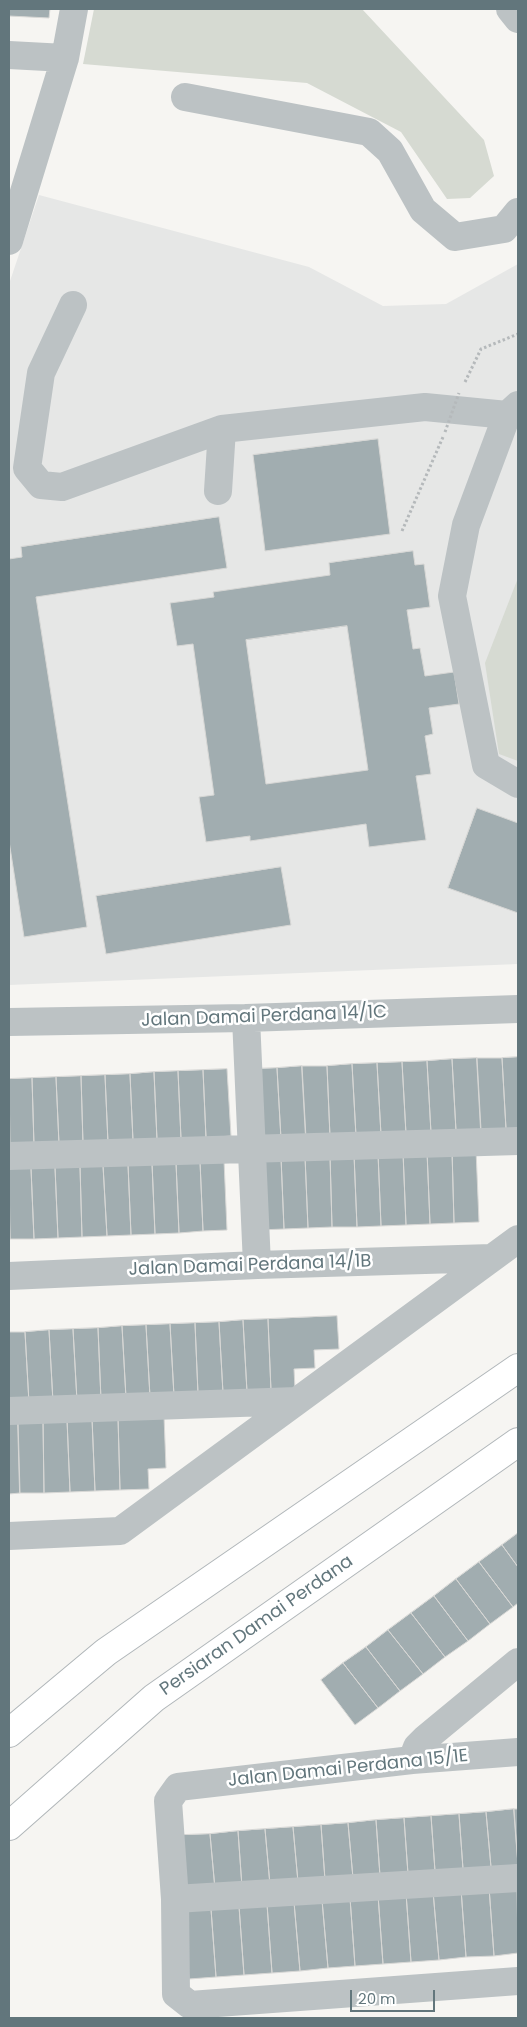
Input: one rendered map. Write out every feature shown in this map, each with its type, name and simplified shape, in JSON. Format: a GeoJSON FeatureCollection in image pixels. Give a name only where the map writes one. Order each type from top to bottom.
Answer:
{"type":"FeatureCollection","features":[{"type":"Feature","properties":{"kind":"main road"},"geometry":{"type":"LineString","coordinates":[[9,1734],[106,1652],[518,1368]]}},
{"type":"Feature","properties":{"kind":"main road","name":"Persiaran Damai Perdana"},"geometry":{"type":"LineString","coordinates":[[9,1826],[154,1698],[518,1442]]}},
{"type":"Feature","properties":{"kind":"street"},"geometry":{"type":"LineString","coordinates":[[9,241],[16,196],[65,58],[74,9]]}},
{"type":"Feature","properties":{"kind":"street"},"geometry":{"type":"LineString","coordinates":[[510,9],[518,18]]}},
{"type":"Feature","properties":{"kind":"street"},"geometry":{"type":"LineString","coordinates":[[9,55],[65,58]]}},
{"type":"Feature","properties":{"kind":"street"},"geometry":{"type":"LineString","coordinates":[[185,97],[368,132],[390,150],[423,210],[454,236],[504,228],[518,212]]}},
{"type":"Feature","properties":{"kind":"street"},"geometry":{"type":"LineString","coordinates":[[73,305],[41,373],[27,468],[41,485],[62,486],[222,429],[425,407],[512,410],[466,525],[452,596],[486,765],[518,784]]}},
{"type":"Feature","properties":{"kind":"street"},"geometry":{"type":"LineString","coordinates":[[218,491],[222,429]]}},
{"type":"Feature","properties":{"kind":"street","name":"Jalan Damai Perdana 14/1C"},"geometry":{"type":"LineString","coordinates":[[9,1022],[246,1018],[518,1009]]}},
{"type":"Feature","properties":{"kind":"street"},"geometry":{"type":"LineString","coordinates":[[246,1018],[257,1264]]}},
{"type":"Feature","properties":{"kind":"street"},"geometry":{"type":"LineString","coordinates":[[9,1156],[518,1141]]}},
{"type":"Feature","properties":{"kind":"street"},"geometry":{"type":"LineString","coordinates":[[9,1536],[120,1531],[518,1239]]}},
{"type":"Feature","properties":{"kind":"street","name":"Jalan Damai Perdana 14/1B"},"geometry":{"type":"LineString","coordinates":[[9,1276],[257,1264],[492,1258]]}},
{"type":"Feature","properties":{"kind":"street"},"geometry":{"type":"LineString","coordinates":[[9,1411],[297,1401]]}},
{"type":"Feature","properties":{"kind":"street"},"geometry":{"type":"LineString","coordinates":[[412,1760],[418,1747],[426,1738],[518,1662]]}},
{"type":"Feature","properties":{"kind":"street","name":"Jalan Damai Perdana 15/1E"},"geometry":{"type":"LineString","coordinates":[[175,1899],[168,1801],[178,1787],[412,1760],[518,1752]]}},
{"type":"Feature","properties":{"kind":"street"},"geometry":{"type":"LineString","coordinates":[[518,1878],[175,1899],[176,1994],[190,2005],[518,1981]]}},
{"type":"Feature","properties":{"kind":"path"},"geometry":{"type":"LineString","coordinates":[[402,531],[446,432],[459,394],[481,349],[518,334]]}},
{"type":"Feature","properties":{"kind":"shaded area"},"geometry":{"type":"Polygon","coordinates":[[[94,9],[362,9],[484,140],[494,176],[470,198],[447,199],[401,132],[307,83],[83,64],[94,9]]]}},
{"type":"Feature","properties":{"kind":"shaded area"},"geometry":{"type":"Polygon","coordinates":[[[39,195],[309,267],[383,306],[446,304],[518,264],[518,964],[9,985],[9,284],[39,195]]]}},
{"type":"Feature","properties":{"kind":"shaded area"},"geometry":{"type":"Polygon","coordinates":[[[518,578],[518,761],[499,754],[485,663],[518,578]]]}},
{"type":"Feature","properties":{"kind":"building"},"geometry":{"type":"Polygon","coordinates":[[[9,9],[50,9],[49,18],[9,16],[9,9]]]}},
{"type":"Feature","properties":{"kind":"building"},"geometry":{"type":"Polygon","coordinates":[[[378,439],[390,534],[265,551],[253,455],[378,439]]]}},
{"type":"Feature","properties":{"kind":"building"},"geometry":{"type":"Polygon","coordinates":[[[219,517],[227,568],[36,597],[87,927],[24,937],[9,841],[9,559],[22,557],[21,547],[219,517]]]}},
{"type":"Feature","properties":{"kind":"building"},"geometry":{"type":"Polygon","coordinates":[[[413,551],[415,565],[424,564],[430,607],[407,610],[413,649],[420,648],[425,676],[454,672],[459,704],[429,708],[433,734],[425,736],[431,774],[416,776],[426,840],[369,847],[366,824],[250,841],[250,836],[206,842],[199,797],[214,795],[193,644],[177,646],[170,603],[214,597],[213,592],[330,575],[329,563],[413,551]],[[347,626],[246,640],[266,784],[368,770],[347,626]]]}},
{"type":"Feature","properties":{"kind":"building"},"geometry":{"type":"Polygon","coordinates":[[[477,808],[518,823],[518,913],[448,888],[477,808]]]}},
{"type":"Feature","properties":{"kind":"building"},"geometry":{"type":"Polygon","coordinates":[[[281,867],[291,925],[106,954],[96,896],[281,867]]]}},
{"type":"Feature","properties":{"kind":"building"},"geometry":{"type":"Polygon","coordinates":[[[518,1057],[518,1128],[506,1129],[502,1058],[518,1057]]]}},
{"type":"Feature","properties":{"kind":"building"},"geometry":{"type":"Polygon","coordinates":[[[477,1058],[502,1058],[506,1129],[481,1130],[477,1058]]]}},
{"type":"Feature","properties":{"kind":"building"},"geometry":{"type":"Polygon","coordinates":[[[477,1058],[481,1130],[456,1131],[452,1059],[477,1058]]]}},
{"type":"Feature","properties":{"kind":"building"},"geometry":{"type":"Polygon","coordinates":[[[452,1059],[456,1131],[431,1133],[427,1061],[452,1059]]]}},
{"type":"Feature","properties":{"kind":"building"},"geometry":{"type":"Polygon","coordinates":[[[427,1061],[431,1133],[406,1134],[402,1062],[427,1061]]]}},
{"type":"Feature","properties":{"kind":"building"},"geometry":{"type":"Polygon","coordinates":[[[402,1062],[406,1134],[381,1135],[377,1063],[402,1062]]]}},
{"type":"Feature","properties":{"kind":"building"},"geometry":{"type":"Polygon","coordinates":[[[377,1063],[381,1135],[356,1136],[352,1064],[377,1063]]]}},
{"type":"Feature","properties":{"kind":"building"},"geometry":{"type":"Polygon","coordinates":[[[352,1064],[356,1136],[330,1137],[327,1066],[352,1064]]]}},
{"type":"Feature","properties":{"kind":"building"},"geometry":{"type":"Polygon","coordinates":[[[302,1066],[327,1066],[330,1137],[306,1138],[302,1066]]]}},
{"type":"Feature","properties":{"kind":"building"},"geometry":{"type":"Polygon","coordinates":[[[302,1066],[306,1138],[281,1139],[277,1068],[302,1066]]]}},
{"type":"Feature","properties":{"kind":"building"},"geometry":{"type":"Polygon","coordinates":[[[277,1068],[281,1139],[255,1141],[252,1069],[277,1068]]]}},
{"type":"Feature","properties":{"kind":"building"},"geometry":{"type":"Polygon","coordinates":[[[227,1069],[231,1136],[206,1138],[203,1070],[227,1069]]]}},
{"type":"Feature","properties":{"kind":"building"},"geometry":{"type":"Polygon","coordinates":[[[203,1070],[206,1138],[181,1139],[178,1071],[203,1070]]]}},
{"type":"Feature","properties":{"kind":"building"},"geometry":{"type":"Polygon","coordinates":[[[178,1071],[181,1139],[157,1140],[154,1072],[178,1071]]]}},
{"type":"Feature","properties":{"kind":"building"},"geometry":{"type":"Polygon","coordinates":[[[154,1072],[157,1140],[133,1141],[130,1074],[154,1072]]]}},
{"type":"Feature","properties":{"kind":"building"},"geometry":{"type":"Polygon","coordinates":[[[130,1074],[133,1141],[108,1143],[105,1075],[130,1074]]]}},
{"type":"Feature","properties":{"kind":"building"},"geometry":{"type":"Polygon","coordinates":[[[105,1075],[108,1143],[83,1144],[81,1076],[105,1075]]]}},
{"type":"Feature","properties":{"kind":"building"},"geometry":{"type":"Polygon","coordinates":[[[81,1076],[83,1144],[59,1144],[56,1077],[81,1076]]]}},
{"type":"Feature","properties":{"kind":"building"},"geometry":{"type":"Polygon","coordinates":[[[56,1077],[59,1144],[34,1146],[32,1078],[56,1077]]]}},
{"type":"Feature","properties":{"kind":"building"},"geometry":{"type":"Polygon","coordinates":[[[32,1078],[34,1146],[10,1147],[9,1079],[32,1078]]]}},
{"type":"Feature","properties":{"kind":"building"},"geometry":{"type":"Polygon","coordinates":[[[476,1149],[479,1222],[454,1223],[452,1150],[476,1149]]]}},
{"type":"Feature","properties":{"kind":"building"},"geometry":{"type":"Polygon","coordinates":[[[452,1150],[454,1223],[430,1224],[427,1151],[452,1150]]]}},
{"type":"Feature","properties":{"kind":"building"},"geometry":{"type":"Polygon","coordinates":[[[427,1151],[430,1224],[406,1225],[403,1152],[427,1151]]]}},
{"type":"Feature","properties":{"kind":"building"},"geometry":{"type":"Polygon","coordinates":[[[403,1152],[406,1225],[381,1226],[378,1153],[403,1152]]]}},
{"type":"Feature","properties":{"kind":"building"},"geometry":{"type":"Polygon","coordinates":[[[378,1153],[381,1226],[357,1227],[354,1154],[378,1153]]]}},
{"type":"Feature","properties":{"kind":"building"},"geometry":{"type":"Polygon","coordinates":[[[354,1154],[357,1227],[332,1227],[330,1155],[354,1154]]]}},
{"type":"Feature","properties":{"kind":"building"},"geometry":{"type":"Polygon","coordinates":[[[330,1155],[332,1227],[308,1228],[305,1156],[330,1155]]]}},
{"type":"Feature","properties":{"kind":"building"},"geometry":{"type":"Polygon","coordinates":[[[305,1156],[308,1228],[284,1229],[281,1157],[305,1156]]]}},
{"type":"Feature","properties":{"kind":"building"},"geometry":{"type":"Polygon","coordinates":[[[281,1157],[284,1229],[259,1230],[257,1158],[281,1157]]]}},
{"type":"Feature","properties":{"kind":"building"},"geometry":{"type":"Polygon","coordinates":[[[224,1160],[227,1230],[203,1231],[200,1161],[224,1160]]]}},
{"type":"Feature","properties":{"kind":"building"},"geometry":{"type":"Polygon","coordinates":[[[200,1161],[203,1231],[179,1233],[176,1162],[200,1161]]]}},
{"type":"Feature","properties":{"kind":"building"},"geometry":{"type":"Polygon","coordinates":[[[176,1162],[179,1233],[155,1234],[152,1163],[176,1162]]]}},
{"type":"Feature","properties":{"kind":"building"},"geometry":{"type":"Polygon","coordinates":[[[152,1163],[155,1234],[131,1235],[128,1164],[152,1163]]]}},
{"type":"Feature","properties":{"kind":"building"},"geometry":{"type":"Polygon","coordinates":[[[128,1164],[131,1235],[107,1236],[103,1165],[128,1164]]]}},
{"type":"Feature","properties":{"kind":"building"},"geometry":{"type":"Polygon","coordinates":[[[103,1165],[107,1236],[82,1237],[80,1166],[103,1165]]]}},
{"type":"Feature","properties":{"kind":"building"},"geometry":{"type":"Polygon","coordinates":[[[80,1166],[82,1237],[58,1238],[55,1167],[80,1166]]]}},
{"type":"Feature","properties":{"kind":"building"},"geometry":{"type":"Polygon","coordinates":[[[55,1167],[58,1238],[34,1239],[31,1168],[55,1167]]]}},
{"type":"Feature","properties":{"kind":"building"},"geometry":{"type":"Polygon","coordinates":[[[31,1168],[34,1239],[10,1239],[9,1169],[31,1168]]]}},
{"type":"Feature","properties":{"kind":"building"},"geometry":{"type":"Polygon","coordinates":[[[9,1203],[10,1239],[9,1240],[9,1203]]]}},
{"type":"Feature","properties":{"kind":"building"},"geometry":{"type":"Polygon","coordinates":[[[337,1316],[339,1349],[314,1350],[315,1368],[294,1369],[295,1389],[271,1391],[268,1319],[337,1316]]]}},
{"type":"Feature","properties":{"kind":"building"},"geometry":{"type":"Polygon","coordinates":[[[268,1319],[271,1391],[247,1392],[243,1320],[268,1319]]]}},
{"type":"Feature","properties":{"kind":"building"},"geometry":{"type":"Polygon","coordinates":[[[243,1320],[247,1392],[223,1393],[219,1322],[243,1320]]]}},
{"type":"Feature","properties":{"kind":"building"},"geometry":{"type":"Polygon","coordinates":[[[219,1322],[223,1393],[198,1394],[195,1323],[219,1322]]]}},
{"type":"Feature","properties":{"kind":"building"},"geometry":{"type":"Polygon","coordinates":[[[195,1323],[198,1394],[174,1396],[170,1324],[195,1323]]]}},
{"type":"Feature","properties":{"kind":"building"},"geometry":{"type":"Polygon","coordinates":[[[170,1324],[174,1396],[150,1397],[146,1325],[170,1324]]]}},
{"type":"Feature","properties":{"kind":"building"},"geometry":{"type":"Polygon","coordinates":[[[146,1325],[150,1397],[126,1398],[122,1326],[146,1325]]]}},
{"type":"Feature","properties":{"kind":"building"},"geometry":{"type":"Polygon","coordinates":[[[122,1326],[126,1398],[101,1400],[98,1328],[122,1326]]]}},
{"type":"Feature","properties":{"kind":"building"},"geometry":{"type":"Polygon","coordinates":[[[98,1328],[101,1400],[77,1401],[73,1329],[98,1328]]]}},
{"type":"Feature","properties":{"kind":"building"},"geometry":{"type":"Polygon","coordinates":[[[73,1329],[77,1401],[53,1402],[49,1330],[73,1329]]]}},
{"type":"Feature","properties":{"kind":"building"},"geometry":{"type":"Polygon","coordinates":[[[49,1330],[53,1402],[29,1403],[25,1332],[49,1330]]]}},
{"type":"Feature","properties":{"kind":"building"},"geometry":{"type":"Polygon","coordinates":[[[9,1332],[25,1332],[29,1403],[9,1404],[9,1332]]]}},
{"type":"Feature","properties":{"kind":"building"},"geometry":{"type":"Polygon","coordinates":[[[164,1416],[166,1468],[148,1469],[149,1489],[120,1490],[118,1417],[164,1416]]]}},
{"type":"Feature","properties":{"kind":"building"},"geometry":{"type":"Polygon","coordinates":[[[118,1417],[120,1490],[95,1491],[92,1418],[118,1417]]]}},
{"type":"Feature","properties":{"kind":"building"},"geometry":{"type":"Polygon","coordinates":[[[92,1418],[95,1491],[70,1492],[67,1419],[92,1418]]]}},
{"type":"Feature","properties":{"kind":"building"},"geometry":{"type":"Polygon","coordinates":[[[67,1419],[70,1492],[44,1493],[43,1420],[67,1419]]]}},
{"type":"Feature","properties":{"kind":"building"},"geometry":{"type":"Polygon","coordinates":[[[18,1420],[20,1493],[9,1494],[9,1421],[18,1420]]]}},
{"type":"Feature","properties":{"kind":"building"},"geometry":{"type":"Polygon","coordinates":[[[18,1420],[43,1420],[44,1493],[20,1493],[18,1420]]]}},
{"type":"Feature","properties":{"kind":"building"},"geometry":{"type":"Polygon","coordinates":[[[518,1533],[518,1567],[502,1545],[518,1533]]]}},
{"type":"Feature","properties":{"kind":"building"},"geometry":{"type":"Polygon","coordinates":[[[502,1545],[518,1567],[518,1603],[513,1607],[479,1562],[502,1545]]]}},
{"type":"Feature","properties":{"kind":"building"},"geometry":{"type":"Polygon","coordinates":[[[479,1562],[513,1607],[490,1624],[456,1579],[479,1562]]]}},
{"type":"Feature","properties":{"kind":"building"},"geometry":{"type":"Polygon","coordinates":[[[456,1579],[490,1624],[468,1641],[434,1596],[456,1579]]]}},
{"type":"Feature","properties":{"kind":"building"},"geometry":{"type":"Polygon","coordinates":[[[434,1596],[468,1641],[445,1657],[411,1613],[434,1596]]]}},
{"type":"Feature","properties":{"kind":"building"},"geometry":{"type":"Polygon","coordinates":[[[411,1613],[445,1657],[423,1674],[388,1630],[411,1613]]]}},
{"type":"Feature","properties":{"kind":"building"},"geometry":{"type":"Polygon","coordinates":[[[388,1630],[423,1674],[400,1691],[366,1647],[388,1630]]]}},
{"type":"Feature","properties":{"kind":"building"},"geometry":{"type":"Polygon","coordinates":[[[366,1647],[400,1691],[378,1708],[343,1663],[366,1647]]]}},
{"type":"Feature","properties":{"kind":"building"},"geometry":{"type":"Polygon","coordinates":[[[343,1663],[378,1708],[355,1725],[321,1680],[343,1663]]]}},
{"type":"Feature","properties":{"kind":"building"},"geometry":{"type":"Polygon","coordinates":[[[514,1809],[518,1865],[491,1867],[486,1812],[514,1809]]]}},
{"type":"Feature","properties":{"kind":"building"},"geometry":{"type":"Polygon","coordinates":[[[514,1809],[518,1809],[518,1865],[514,1809]]]}},
{"type":"Feature","properties":{"kind":"building"},"geometry":{"type":"Polygon","coordinates":[[[486,1812],[491,1867],[463,1869],[459,1814],[486,1812]]]}},
{"type":"Feature","properties":{"kind":"building"},"geometry":{"type":"Polygon","coordinates":[[[459,1814],[463,1869],[435,1871],[431,1816],[459,1814]]]}},
{"type":"Feature","properties":{"kind":"building"},"geometry":{"type":"Polygon","coordinates":[[[431,1816],[435,1871],[408,1874],[404,1818],[431,1816]]]}},
{"type":"Feature","properties":{"kind":"building"},"geometry":{"type":"Polygon","coordinates":[[[404,1818],[408,1874],[380,1876],[376,1820],[404,1818]]]}},
{"type":"Feature","properties":{"kind":"building"},"geometry":{"type":"Polygon","coordinates":[[[376,1820],[380,1876],[353,1878],[348,1823],[376,1820]]]}},
{"type":"Feature","properties":{"kind":"building"},"geometry":{"type":"Polygon","coordinates":[[[348,1823],[353,1878],[325,1880],[321,1825],[348,1823]]]}},
{"type":"Feature","properties":{"kind":"building"},"geometry":{"type":"Polygon","coordinates":[[[321,1825],[325,1880],[298,1882],[293,1827],[321,1825]]]}},
{"type":"Feature","properties":{"kind":"building"},"geometry":{"type":"Polygon","coordinates":[[[293,1827],[298,1882],[270,1885],[265,1829],[293,1827]]]}},
{"type":"Feature","properties":{"kind":"building"},"geometry":{"type":"Polygon","coordinates":[[[265,1829],[270,1885],[242,1887],[238,1831],[265,1829]]]}},
{"type":"Feature","properties":{"kind":"building"},"geometry":{"type":"Polygon","coordinates":[[[238,1831],[242,1887],[215,1889],[210,1834],[238,1831]]]}},
{"type":"Feature","properties":{"kind":"building"},"geometry":{"type":"Polygon","coordinates":[[[210,1834],[215,1889],[187,1891],[183,1835],[210,1834]]]}},
{"type":"Feature","properties":{"kind":"building"},"geometry":{"type":"Polygon","coordinates":[[[517,1885],[518,1953],[494,1956],[489,1887],[517,1885]]]}},
{"type":"Feature","properties":{"kind":"building"},"geometry":{"type":"Polygon","coordinates":[[[489,1887],[494,1956],[466,1957],[461,1889],[489,1887]]]}},
{"type":"Feature","properties":{"kind":"building"},"geometry":{"type":"Polygon","coordinates":[[[461,1889],[466,1957],[439,1960],[433,1891],[461,1889]]]}},
{"type":"Feature","properties":{"kind":"building"},"geometry":{"type":"Polygon","coordinates":[[[433,1891],[439,1960],[411,1962],[406,1893],[433,1891]]]}},
{"type":"Feature","properties":{"kind":"building"},"geometry":{"type":"Polygon","coordinates":[[[406,1893],[411,1962],[383,1964],[378,1895],[406,1893]]]}},
{"type":"Feature","properties":{"kind":"building"},"geometry":{"type":"Polygon","coordinates":[[[378,1895],[383,1964],[355,1966],[350,1898],[378,1895]]]}},
{"type":"Feature","properties":{"kind":"building"},"geometry":{"type":"Polygon","coordinates":[[[350,1898],[355,1966],[328,1968],[322,1900],[350,1898]]]}},
{"type":"Feature","properties":{"kind":"building"},"geometry":{"type":"Polygon","coordinates":[[[322,1900],[328,1968],[300,1971],[294,1902],[322,1900]]]}},
{"type":"Feature","properties":{"kind":"building"},"geometry":{"type":"Polygon","coordinates":[[[294,1902],[300,1971],[272,1973],[267,1904],[294,1902]]]}},
{"type":"Feature","properties":{"kind":"building"},"geometry":{"type":"Polygon","coordinates":[[[267,1904],[272,1973],[244,1975],[239,1906],[267,1904]]]}},
{"type":"Feature","properties":{"kind":"building"},"geometry":{"type":"Polygon","coordinates":[[[239,1906],[244,1975],[216,1977],[211,1909],[239,1906]]]}},
{"type":"Feature","properties":{"kind":"building"},"geometry":{"type":"Polygon","coordinates":[[[211,1909],[216,1977],[189,1979],[183,1911],[211,1909]]]}}]}
